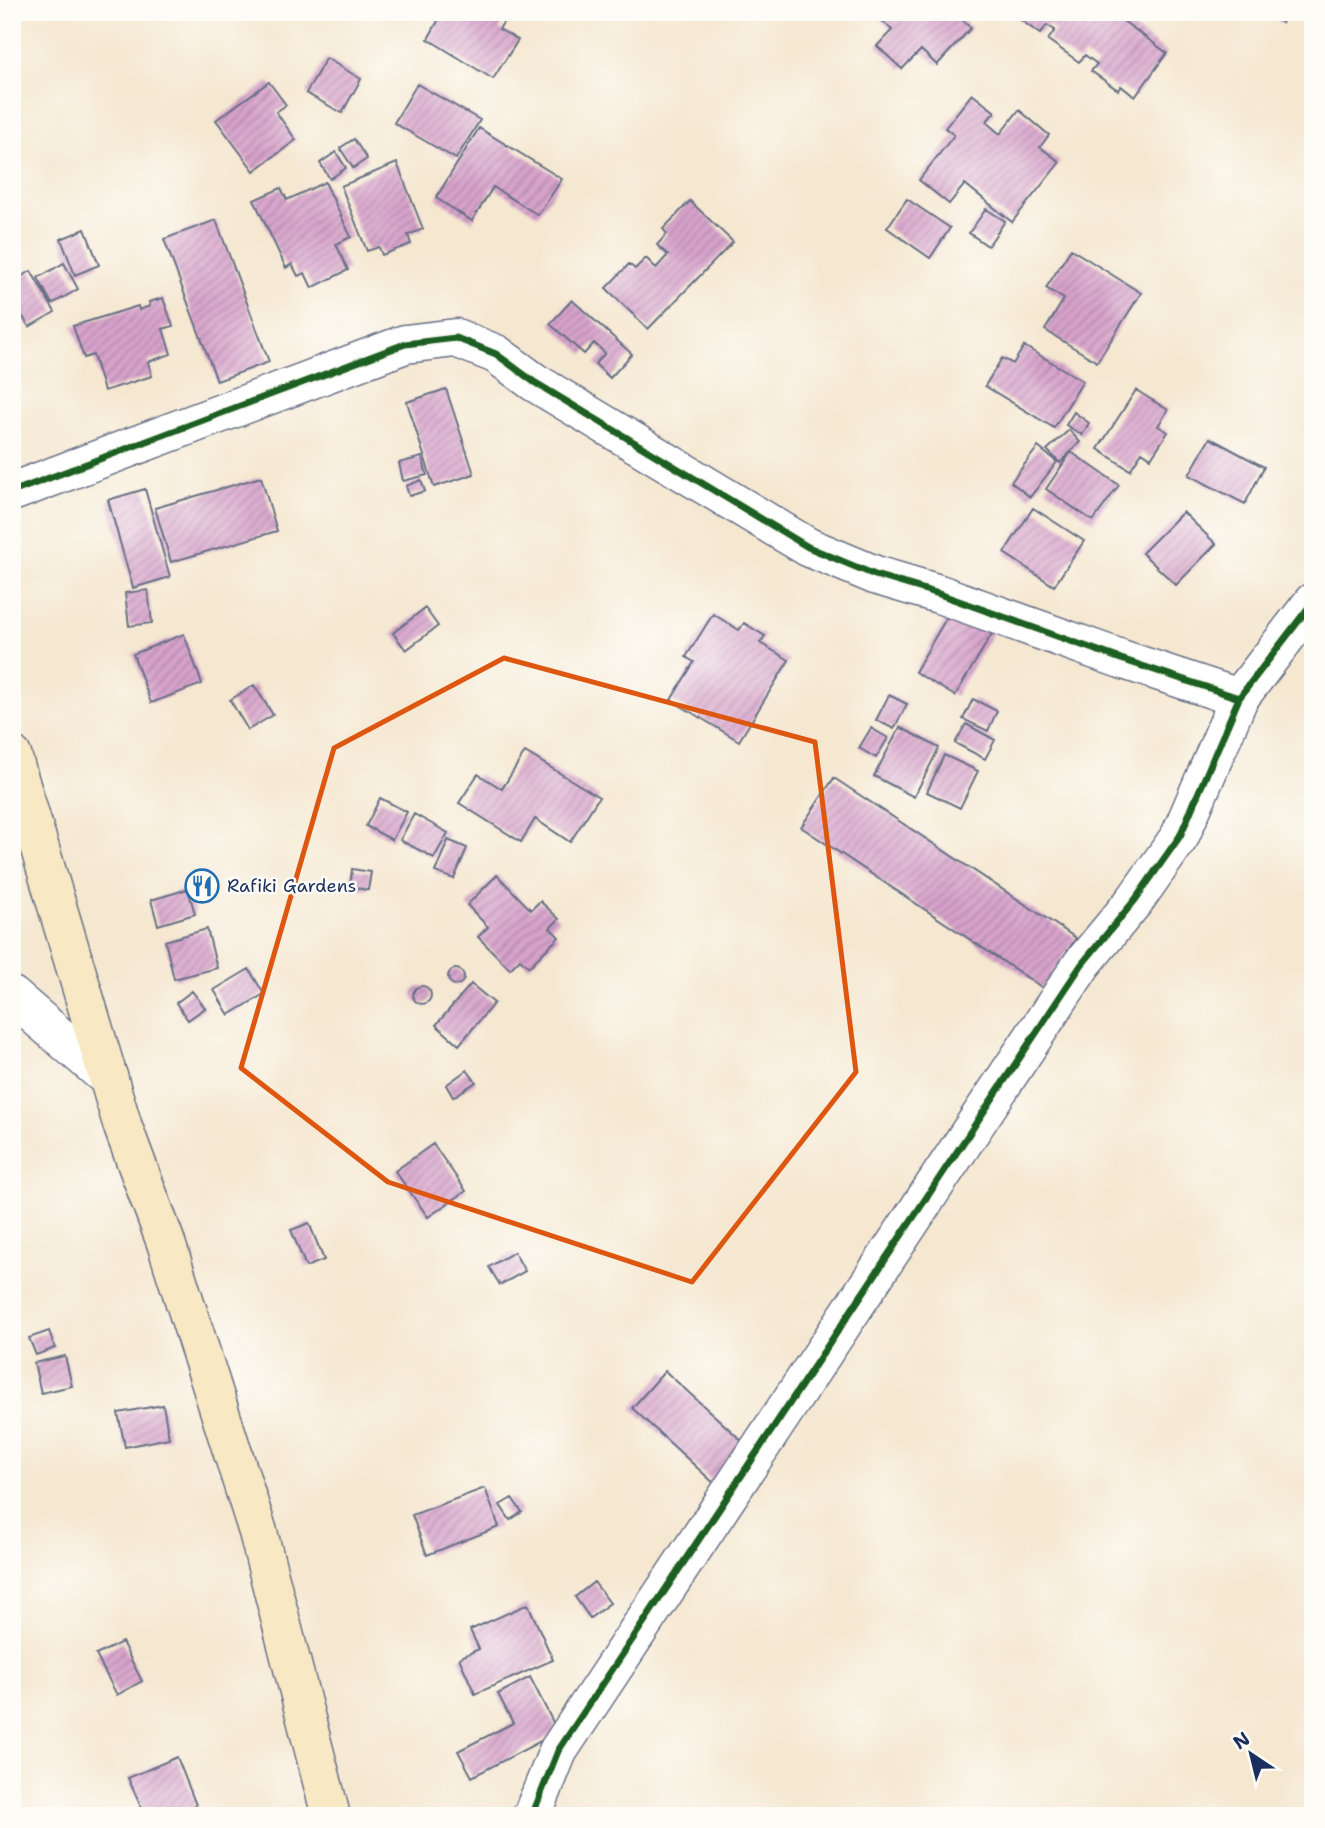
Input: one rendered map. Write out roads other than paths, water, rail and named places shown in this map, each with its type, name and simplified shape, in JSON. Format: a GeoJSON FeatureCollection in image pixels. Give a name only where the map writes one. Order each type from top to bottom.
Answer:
{"type":"FeatureCollection","features":[{"type":"Feature","properties":{"kind":"street"},"geometry":{"type":"LineString","coordinates":[[12,492],[405,344],[456,338],[496,354],[534,382],[808,547],[875,575],[939,594],[1239,698]]}},
{"type":"Feature","properties":{"kind":"street"},"geometry":{"type":"LineString","coordinates":[[532,1816],[558,1751],[1082,964],[1135,900],[1180,836],[1239,698],[1313,602]]}},
{"type":"Feature","properties":{"kind":"street"},"geometry":{"type":"LineString","coordinates":[[12,755],[124,1127],[166,1243],[258,1532],[331,1816]]}},
{"type":"Feature","properties":{"kind":"street"},"geometry":{"type":"LineString","coordinates":[[12,996],[109,1079]]}},
{"type":"Feature","properties":{"kind":"place","name":"Rafiki Gardens"},"geometry":{"type":"Point","coordinates":[202,886]}}]}
